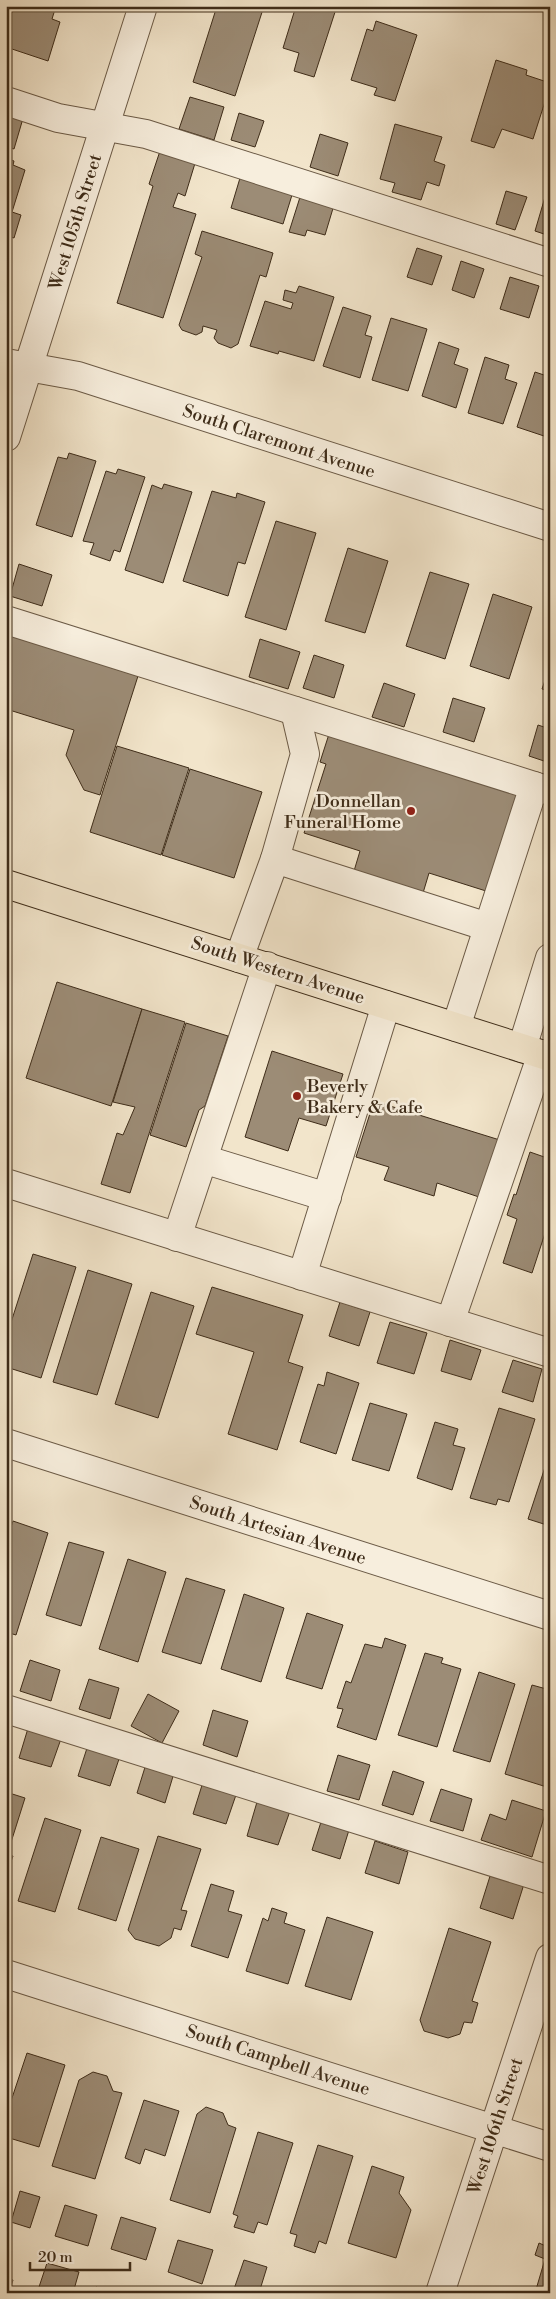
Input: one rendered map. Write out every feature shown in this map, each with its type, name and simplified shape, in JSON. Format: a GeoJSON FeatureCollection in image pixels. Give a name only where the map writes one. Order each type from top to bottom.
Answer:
{"type":"FeatureCollection","features":[{"type":"Feature","properties":{"kind":"main road","name":"South Western Avenue"},"geometry":{"type":"LineString","coordinates":[[6,884],[538,1053]]}},
{"type":"Feature","properties":{"kind":"street","name":"West 105th Street"},"geometry":{"type":"LineString","coordinates":[[6,437],[18,365],[105,126],[143,6]]}},
{"type":"Feature","properties":{"kind":"street"},"geometry":{"type":"LineString","coordinates":[[6,102],[58,118],[146,134],[550,263]]}},
{"type":"Feature","properties":{"kind":"street","name":"South Claremont Avenue"},"geometry":{"type":"LineString","coordinates":[[18,365],[78,376],[550,527]]}},
{"type":"Feature","properties":{"kind":"street"},"geometry":{"type":"LineString","coordinates":[[6,620],[542,789],[488,927],[456,1027]]}},
{"type":"Feature","properties":{"kind":"street"},"geometry":{"type":"LineString","coordinates":[[240,958],[275,859],[305,754],[295,711]]}},
{"type":"Feature","properties":{"kind":"street"},"geometry":{"type":"LineString","coordinates":[[275,859],[488,927]]}},
{"type":"Feature","properties":{"kind":"street"},"geometry":{"type":"LineString","coordinates":[[450,1322],[538,1053],[550,958]]}},
{"type":"Feature","properties":{"kind":"street"},"geometry":{"type":"LineString","coordinates":[[177,1237],[267,966]]}},
{"type":"Feature","properties":{"kind":"street"},"geometry":{"type":"LineString","coordinates":[[302,1276],[386,1005]]}},
{"type":"Feature","properties":{"kind":"street"},"geometry":{"type":"LineString","coordinates":[[203,1159],[327,1197]]}},
{"type":"Feature","properties":{"kind":"street"},"geometry":{"type":"LineString","coordinates":[[6,1183],[550,1354]]}},
{"type":"Feature","properties":{"kind":"street","name":"South Artesian Avenue"},"geometry":{"type":"LineString","coordinates":[[6,1443],[550,1616]]}},
{"type":"Feature","properties":{"kind":"street"},"geometry":{"type":"LineString","coordinates":[[6,1709],[550,1880]]}},
{"type":"Feature","properties":{"kind":"street","name":"West 106th Street"},"geometry":{"type":"LineString","coordinates":[[440,2293],[550,1958]]}},
{"type":"Feature","properties":{"kind":"street","name":"South Campbell Avenue"},"geometry":{"type":"LineString","coordinates":[[6,1974],[550,2147]]}},
{"type":"Feature","properties":{"kind":"building"},"geometry":{"type":"Polygon","coordinates":[[[6,6],[56,6],[52,19],[60,22],[48,61],[6,47],[6,6]]]}},
{"type":"Feature","properties":{"kind":"building"},"geometry":{"type":"Polygon","coordinates":[[[217,6],[264,6],[235,96],[193,82],[217,6]]]}},
{"type":"Feature","properties":{"kind":"building"},"geometry":{"type":"Polygon","coordinates":[[[296,6],[328,6],[336,9],[314,77],[294,71],[299,53],[283,48],[296,6]]]}},
{"type":"Feature","properties":{"kind":"building"},"geometry":{"type":"Polygon","coordinates":[[[376,21],[417,35],[395,101],[374,95],[377,88],[351,80],[367,29],[373,31],[376,21]]]}},
{"type":"Feature","properties":{"kind":"building"},"geometry":{"type":"Polygon","coordinates":[[[496,60],[527,70],[526,75],[550,83],[550,86],[533,139],[502,129],[494,148],[471,141],[496,60]]]}},
{"type":"Feature","properties":{"kind":"building"},"geometry":{"type":"Polygon","coordinates":[[[190,97],[224,107],[214,140],[179,129],[190,97]]]}},
{"type":"Feature","properties":{"kind":"building"},"geometry":{"type":"Polygon","coordinates":[[[6,109],[24,115],[14,149],[6,146],[6,109]]]}},
{"type":"Feature","properties":{"kind":"building"},"geometry":{"type":"Polygon","coordinates":[[[239,113],[264,121],[255,147],[231,140],[239,113]]]}},
{"type":"Feature","properties":{"kind":"building"},"geometry":{"type":"Polygon","coordinates":[[[395,124],[442,137],[434,161],[445,165],[439,186],[427,182],[421,200],[392,192],[395,183],[380,179],[395,124]]]}},
{"type":"Feature","properties":{"kind":"building"},"geometry":{"type":"Polygon","coordinates":[[[320,134],[348,143],[338,176],[310,167],[320,134]]]}},
{"type":"Feature","properties":{"kind":"building"},"geometry":{"type":"Polygon","coordinates":[[[161,148],[196,160],[185,196],[178,193],[173,207],[196,214],[163,318],[117,303],[153,186],[149,184],[161,148]]]}},
{"type":"Feature","properties":{"kind":"building"},"geometry":{"type":"Polygon","coordinates":[[[6,158],[14,161],[13,165],[25,170],[12,212],[21,215],[14,238],[6,235],[6,158]]]}},
{"type":"Feature","properties":{"kind":"building"},"geometry":{"type":"Polygon","coordinates":[[[240,178],[292,195],[283,224],[231,208],[240,178]]]}},
{"type":"Feature","properties":{"kind":"building"},"geometry":{"type":"Polygon","coordinates":[[[506,191],[527,197],[515,230],[496,224],[506,191]]]}},
{"type":"Feature","properties":{"kind":"building"},"geometry":{"type":"Polygon","coordinates":[[[301,194],[334,205],[325,235],[307,230],[305,236],[289,232],[301,194]]]}},
{"type":"Feature","properties":{"kind":"building"},"geometry":{"type":"Polygon","coordinates":[[[545,197],[550,199],[550,236],[535,231],[545,197]]]}},
{"type":"Feature","properties":{"kind":"building"},"geometry":{"type":"Polygon","coordinates":[[[202,231],[273,253],[266,277],[260,275],[238,344],[231,348],[218,343],[214,338],[217,330],[203,326],[202,332],[196,335],[182,330],[179,325],[202,257],[195,254],[202,231]]]}},
{"type":"Feature","properties":{"kind":"building"},"geometry":{"type":"Polygon","coordinates":[[[417,248],[442,256],[432,285],[407,277],[417,248]]]}},
{"type":"Feature","properties":{"kind":"building"},"geometry":{"type":"Polygon","coordinates":[[[461,261],[484,269],[474,298],[452,290],[461,261]]]}},
{"type":"Feature","properties":{"kind":"building"},"geometry":{"type":"Polygon","coordinates":[[[510,277],[539,286],[529,318],[500,309],[510,277]]]}},
{"type":"Feature","properties":{"kind":"building"},"geometry":{"type":"Polygon","coordinates":[[[299,286],[334,297],[314,361],[279,351],[278,354],[250,346],[265,301],[291,309],[293,303],[283,300],[285,290],[296,293],[299,286]]]}},
{"type":"Feature","properties":{"kind":"building"},"geometry":{"type":"Polygon","coordinates":[[[343,307],[371,316],[365,335],[372,337],[360,378],[323,366],[343,307]]]}},
{"type":"Feature","properties":{"kind":"building"},"geometry":{"type":"Polygon","coordinates":[[[391,318],[427,329],[408,391],[372,380],[391,318]]]}},
{"type":"Feature","properties":{"kind":"building"},"geometry":{"type":"Polygon","coordinates":[[[439,342],[459,349],[454,364],[468,369],[456,408],[422,396],[439,342]]]}},
{"type":"Feature","properties":{"kind":"building"},"geometry":{"type":"Polygon","coordinates":[[[485,357],[509,365],[505,379],[517,383],[503,424],[468,413],[485,357]]]}},
{"type":"Feature","properties":{"kind":"building"},"geometry":{"type":"Polygon","coordinates":[[[535,372],[550,377],[550,438],[517,427],[535,372]]]}},
{"type":"Feature","properties":{"kind":"building"},"geometry":{"type":"Polygon","coordinates":[[[69,453],[96,461],[72,537],[36,525],[58,457],[67,459],[69,453]]]}},
{"type":"Feature","properties":{"kind":"building"},"geometry":{"type":"Polygon","coordinates":[[[118,469],[145,477],[120,552],[114,550],[110,561],[90,554],[94,543],[83,541],[106,471],[116,474],[118,469]]]}},
{"type":"Feature","properties":{"kind":"building"},"geometry":{"type":"Polygon","coordinates":[[[164,484],[192,492],[163,583],[125,570],[152,485],[162,489],[164,484]]]}},
{"type":"Feature","properties":{"kind":"building"},"geometry":{"type":"Polygon","coordinates":[[[212,491],[236,498],[237,493],[265,502],[245,564],[238,562],[228,596],[183,581],[212,491]]]}},
{"type":"Feature","properties":{"kind":"building"},"geometry":{"type":"Polygon","coordinates":[[[276,521],[316,533],[286,630],[245,617],[276,521]]]}},
{"type":"Feature","properties":{"kind":"building"},"geometry":{"type":"Polygon","coordinates":[[[348,548],[388,561],[365,633],[325,621],[348,548]]]}},
{"type":"Feature","properties":{"kind":"building"},"geometry":{"type":"Polygon","coordinates":[[[19,564],[52,575],[42,606],[10,596],[19,564]]]}},
{"type":"Feature","properties":{"kind":"building"},"geometry":{"type":"Polygon","coordinates":[[[430,572],[469,584],[445,659],[406,646],[430,572]]]}},
{"type":"Feature","properties":{"kind":"building"},"geometry":{"type":"Polygon","coordinates":[[[493,594],[532,607],[509,679],[470,666],[493,594]]]}},
{"type":"Feature","properties":{"kind":"building"},"geometry":{"type":"Polygon","coordinates":[[[6,633],[113,659],[109,667],[138,676],[100,795],[84,790],[66,755],[74,730],[6,709],[6,633]]]}},
{"type":"Feature","properties":{"kind":"building"},"geometry":{"type":"Polygon","coordinates":[[[260,639],[300,652],[288,689],[249,677],[260,639]]]}},
{"type":"Feature","properties":{"kind":"building"},"geometry":{"type":"Polygon","coordinates":[[[314,655],[344,665],[334,698],[303,688],[314,655]]]}},
{"type":"Feature","properties":{"kind":"building"},"geometry":{"type":"Polygon","coordinates":[[[550,666],[550,691],[542,689],[550,666]]]}},
{"type":"Feature","properties":{"kind":"building"},"geometry":{"type":"Polygon","coordinates":[[[384,683],[415,694],[404,727],[372,717],[384,683]]]}},
{"type":"Feature","properties":{"kind":"building"},"geometry":{"type":"Polygon","coordinates":[[[453,698],[485,708],[474,742],[443,732],[453,698]]]}},
{"type":"Feature","properties":{"kind":"building"},"geometry":{"type":"Polygon","coordinates":[[[538,725],[550,729],[550,763],[529,756],[538,725]]]}},
{"type":"Feature","properties":{"kind":"building","name":"Donnellan Funeral Home"},"geometry":{"type":"Polygon","coordinates":[[[330,731],[518,790],[486,891],[429,873],[423,893],[354,871],[360,851],[304,833],[326,764],[320,762],[330,731]]]}},
{"type":"Feature","properties":{"kind":"building"},"geometry":{"type":"Polygon","coordinates":[[[117,746],[189,768],[161,855],[90,832],[117,746]]]}},
{"type":"Feature","properties":{"kind":"building"},"geometry":{"type":"Polygon","coordinates":[[[190,769],[262,792],[234,878],[162,855],[190,769]]]}},
{"type":"Feature","properties":{"kind":"building"},"geometry":{"type":"Polygon","coordinates":[[[57,982],[142,1009],[111,1106],[26,1078],[57,982]]]}},
{"type":"Feature","properties":{"kind":"building"},"geometry":{"type":"Polygon","coordinates":[[[142,1009],[185,1022],[130,1193],[101,1184],[117,1133],[123,1135],[135,1107],[113,1102],[142,1009]]]}},
{"type":"Feature","properties":{"kind":"building"},"geometry":{"type":"Polygon","coordinates":[[[186,1023],[228,1036],[205,1106],[199,1110],[186,1147],[150,1135],[186,1023]]]}},
{"type":"Feature","properties":{"kind":"building","name":"Beverly Bakery & Cafe"},"geometry":{"type":"Polygon","coordinates":[[[272,1051],[343,1074],[326,1126],[299,1118],[288,1151],[245,1137],[272,1051]]]}},
{"type":"Feature","properties":{"kind":"building"},"geometry":{"type":"Polygon","coordinates":[[[374,1101],[503,1141],[485,1199],[437,1183],[434,1196],[384,1180],[389,1167],[356,1157],[374,1101]]]}},
{"type":"Feature","properties":{"kind":"building"},"geometry":{"type":"Polygon","coordinates":[[[530,1152],[550,1159],[550,1218],[532,1273],[503,1263],[517,1219],[507,1215],[514,1194],[516,1195],[530,1152]]]}},
{"type":"Feature","properties":{"kind":"building"},"geometry":{"type":"Polygon","coordinates":[[[6,1223],[11,1225],[6,1242],[6,1223]]]}},
{"type":"Feature","properties":{"kind":"building"},"geometry":{"type":"Polygon","coordinates":[[[33,1254],[76,1267],[41,1378],[6,1367],[6,1338],[33,1254]]]}},
{"type":"Feature","properties":{"kind":"building"},"geometry":{"type":"Polygon","coordinates":[[[88,1270],[132,1284],[97,1395],[53,1382],[88,1270]]]}},
{"type":"Feature","properties":{"kind":"building"},"geometry":{"type":"Polygon","coordinates":[[[212,1287],[303,1315],[288,1362],[303,1367],[277,1450],[228,1434],[254,1352],[196,1334],[212,1287]]]}},
{"type":"Feature","properties":{"kind":"building"},"geometry":{"type":"Polygon","coordinates":[[[151,1292],[194,1306],[158,1418],[115,1404],[151,1292]]]}},
{"type":"Feature","properties":{"kind":"building"},"geometry":{"type":"Polygon","coordinates":[[[340,1302],[370,1312],[359,1346],[329,1336],[340,1302]]]}},
{"type":"Feature","properties":{"kind":"building"},"geometry":{"type":"Polygon","coordinates":[[[390,1322],[427,1333],[414,1374],[377,1363],[390,1322]]]}},
{"type":"Feature","properties":{"kind":"building"},"geometry":{"type":"Polygon","coordinates":[[[450,1340],[481,1350],[471,1380],[441,1371],[450,1340]]]}},
{"type":"Feature","properties":{"kind":"building"},"geometry":{"type":"Polygon","coordinates":[[[513,1360],[542,1369],[533,1402],[502,1392],[513,1360]]]}},
{"type":"Feature","properties":{"kind":"building"},"geometry":{"type":"Polygon","coordinates":[[[327,1372],[359,1383],[336,1454],[300,1442],[318,1384],[324,1386],[327,1372]]]}},
{"type":"Feature","properties":{"kind":"building"},"geometry":{"type":"Polygon","coordinates":[[[370,1403],[407,1414],[389,1471],[352,1460],[370,1403]]]}},
{"type":"Feature","properties":{"kind":"building"},"geometry":{"type":"Polygon","coordinates":[[[499,1408],[535,1419],[509,1502],[498,1499],[496,1505],[470,1498],[499,1408]]]}},
{"type":"Feature","properties":{"kind":"building"},"geometry":{"type":"Polygon","coordinates":[[[435,1422],[458,1429],[453,1445],[465,1448],[452,1490],[417,1478],[435,1422]]]}},
{"type":"Feature","properties":{"kind":"building"},"geometry":{"type":"Polygon","coordinates":[[[550,1452],[550,1526],[528,1519],[550,1452]]]}},
{"type":"Feature","properties":{"kind":"building"},"geometry":{"type":"Polygon","coordinates":[[[13,1521],[48,1533],[16,1635],[6,1632],[6,1543],[13,1521]]]}},
{"type":"Feature","properties":{"kind":"building"},"geometry":{"type":"Polygon","coordinates":[[[69,1542],[104,1552],[81,1626],[46,1615],[69,1542]]]}},
{"type":"Feature","properties":{"kind":"building"},"geometry":{"type":"Polygon","coordinates":[[[128,1559],[166,1572],[138,1662],[99,1649],[128,1559]]]}},
{"type":"Feature","properties":{"kind":"building"},"geometry":{"type":"Polygon","coordinates":[[[186,1578],[225,1590],[201,1664],[162,1652],[186,1578]]]}},
{"type":"Feature","properties":{"kind":"building"},"geometry":{"type":"Polygon","coordinates":[[[244,1594],[284,1608],[261,1682],[221,1669],[244,1594]]]}},
{"type":"Feature","properties":{"kind":"building"},"geometry":{"type":"Polygon","coordinates":[[[307,1613],[343,1625],[322,1689],[286,1678],[307,1613]]]}},
{"type":"Feature","properties":{"kind":"building"},"geometry":{"type":"Polygon","coordinates":[[[385,1638],[406,1645],[376,1740],[337,1727],[343,1709],[337,1708],[346,1681],[351,1683],[365,1644],[382,1648],[385,1638]]]}},
{"type":"Feature","properties":{"kind":"building"},"geometry":{"type":"Polygon","coordinates":[[[425,1653],[443,1658],[441,1663],[461,1669],[437,1747],[398,1735],[425,1653]]]}},
{"type":"Feature","properties":{"kind":"building"},"geometry":{"type":"Polygon","coordinates":[[[30,1660],[60,1670],[51,1701],[20,1691],[30,1660]]]}},
{"type":"Feature","properties":{"kind":"building"},"geometry":{"type":"Polygon","coordinates":[[[479,1672],[515,1684],[490,1762],[453,1751],[479,1672]]]}},
{"type":"Feature","properties":{"kind":"building"},"geometry":{"type":"Polygon","coordinates":[[[89,1679],[119,1688],[110,1719],[79,1709],[89,1679]]]}},
{"type":"Feature","properties":{"kind":"building"},"geometry":{"type":"Polygon","coordinates":[[[532,1685],[550,1690],[550,1788],[505,1774],[532,1685]]]}},
{"type":"Feature","properties":{"kind":"building"},"geometry":{"type":"Polygon","coordinates":[[[148,1694],[179,1711],[162,1743],[131,1726],[148,1694]]]}},
{"type":"Feature","properties":{"kind":"building"},"geometry":{"type":"Polygon","coordinates":[[[213,1710],[248,1721],[237,1757],[203,1745],[213,1710]]]}},
{"type":"Feature","properties":{"kind":"building"},"geometry":{"type":"Polygon","coordinates":[[[29,1725],[62,1736],[51,1767],[19,1758],[29,1725]]]}},
{"type":"Feature","properties":{"kind":"building"},"geometry":{"type":"Polygon","coordinates":[[[88,1745],[120,1756],[110,1786],[78,1776],[88,1745]]]}},
{"type":"Feature","properties":{"kind":"building"},"geometry":{"type":"Polygon","coordinates":[[[338,1755],[370,1765],[359,1800],[327,1791],[338,1755]]]}},
{"type":"Feature","properties":{"kind":"building"},"geometry":{"type":"Polygon","coordinates":[[[146,1764],[174,1773],[165,1803],[137,1793],[146,1764]]]}},
{"type":"Feature","properties":{"kind":"building"},"geometry":{"type":"Polygon","coordinates":[[[393,1771],[424,1782],[413,1815],[382,1805],[393,1771]]]}},
{"type":"Feature","properties":{"kind":"building"},"geometry":{"type":"Polygon","coordinates":[[[203,1782],[237,1792],[226,1824],[193,1814],[203,1782]]]}},
{"type":"Feature","properties":{"kind":"building"},"geometry":{"type":"Polygon","coordinates":[[[441,1789],[472,1799],[463,1831],[430,1821],[441,1789]]]}},
{"type":"Feature","properties":{"kind":"building"},"geometry":{"type":"Polygon","coordinates":[[[6,1792],[25,1798],[7,1855],[13,1856],[8,1870],[6,1869],[6,1792]]]}},
{"type":"Feature","properties":{"kind":"building"},"geometry":{"type":"Polygon","coordinates":[[[512,1800],[546,1811],[532,1857],[481,1840],[490,1814],[506,1820],[512,1800]]]}},
{"type":"Feature","properties":{"kind":"building"},"geometry":{"type":"Polygon","coordinates":[[[257,1802],[290,1811],[278,1845],[247,1836],[257,1802]]]}},
{"type":"Feature","properties":{"kind":"building"},"geometry":{"type":"Polygon","coordinates":[[[45,1818],[81,1830],[55,1912],[18,1901],[45,1818]]]}},
{"type":"Feature","properties":{"kind":"building"},"geometry":{"type":"Polygon","coordinates":[[[321,1822],[349,1830],[340,1859],[312,1850],[321,1822]]]}},
{"type":"Feature","properties":{"kind":"building"},"geometry":{"type":"Polygon","coordinates":[[[158,1836],[201,1849],[181,1910],[187,1911],[181,1930],[174,1928],[171,1938],[159,1946],[135,1939],[128,1930],[158,1836]]]}},
{"type":"Feature","properties":{"kind":"building"},"geometry":{"type":"Polygon","coordinates":[[[101,1837],[139,1849],[116,1921],[78,1909],[101,1837]]]}},
{"type":"Feature","properties":{"kind":"building"},"geometry":{"type":"Polygon","coordinates":[[[375,1841],[408,1852],[399,1884],[365,1873],[375,1841]]]}},
{"type":"Feature","properties":{"kind":"building"},"geometry":{"type":"Polygon","coordinates":[[[491,1873],[524,1884],[513,1919],[480,1908],[491,1873]]]}},
{"type":"Feature","properties":{"kind":"building"},"geometry":{"type":"Polygon","coordinates":[[[211,1884],[234,1891],[228,1911],[242,1915],[228,1958],[191,1946],[211,1884]]]}},
{"type":"Feature","properties":{"kind":"building"},"geometry":{"type":"Polygon","coordinates":[[[272,1908],[287,1913],[284,1923],[305,1930],[288,1984],[246,1971],[263,1918],[268,1921],[272,1908]]]}},
{"type":"Feature","properties":{"kind":"building"},"geometry":{"type":"Polygon","coordinates":[[[327,1917],[373,1932],[351,2000],[305,1986],[327,1917]]]}},
{"type":"Feature","properties":{"kind":"building"},"geometry":{"type":"Polygon","coordinates":[[[449,1928],[491,1942],[472,2001],[478,2003],[472,2023],[464,2022],[460,2034],[448,2038],[424,2031],[420,2020],[449,1928]]]}},
{"type":"Feature","properties":{"kind":"building"},"geometry":{"type":"Polygon","coordinates":[[[27,2053],[65,2065],[39,2147],[6,2137],[6,2116],[27,2053]]]}},
{"type":"Feature","properties":{"kind":"building"},"geometry":{"type":"Polygon","coordinates":[[[93,2072],[107,2076],[113,2091],[122,2093],[95,2179],[52,2166],[79,2080],[93,2072]]]}},
{"type":"Feature","properties":{"kind":"building"},"geometry":{"type":"Polygon","coordinates":[[[144,2100],[179,2111],[165,2156],[145,2149],[140,2164],[125,2158],[144,2100]]]}},
{"type":"Feature","properties":{"kind":"building"},"geometry":{"type":"Polygon","coordinates":[[[206,2107],[223,2113],[228,2125],[236,2128],[210,2213],[170,2200],[197,2114],[206,2107]]]}},
{"type":"Feature","properties":{"kind":"building"},"geometry":{"type":"Polygon","coordinates":[[[258,2132],[293,2143],[267,2225],[258,2222],[254,2233],[234,2227],[238,2216],[233,2214],[258,2132]]]}},
{"type":"Feature","properties":{"kind":"building"},"geometry":{"type":"Polygon","coordinates":[[[318,2145],[353,2156],[326,2244],[319,2241],[315,2253],[294,2246],[297,2235],[290,2233],[318,2145]]]}},
{"type":"Feature","properties":{"kind":"building"},"geometry":{"type":"Polygon","coordinates":[[[372,2166],[404,2177],[399,2193],[411,2210],[396,2258],[348,2243],[372,2166]]]}},
{"type":"Feature","properties":{"kind":"building"},"geometry":{"type":"Polygon","coordinates":[[[20,2191],[40,2197],[30,2228],[11,2222],[20,2191]]]}},
{"type":"Feature","properties":{"kind":"building"},"geometry":{"type":"Polygon","coordinates":[[[65,2205],[97,2215],[88,2246],[55,2236],[65,2205]]]}},
{"type":"Feature","properties":{"kind":"building"},"geometry":{"type":"Polygon","coordinates":[[[121,2217],[156,2228],[146,2260],[111,2249],[121,2217]]]}},
{"type":"Feature","properties":{"kind":"building"},"geometry":{"type":"Polygon","coordinates":[[[178,2240],[213,2250],[202,2284],[168,2272],[178,2240]]]}},
{"type":"Feature","properties":{"kind":"building"},"geometry":{"type":"Polygon","coordinates":[[[539,2243],[548,2247],[550,2243],[550,2293],[535,2293],[545,2259],[535,2255],[539,2243]]]}},
{"type":"Feature","properties":{"kind":"building"},"geometry":{"type":"Polygon","coordinates":[[[244,2260],[267,2267],[259,2293],[233,2292],[244,2260]]]}},
{"type":"Feature","properties":{"kind":"building"},"geometry":{"type":"Polygon","coordinates":[[[47,2263],[79,2272],[73,2293],[37,2293],[47,2263]]]}},
{"type":"Feature","properties":{"kind":"building"},"geometry":{"type":"Polygon","coordinates":[[[6,2277],[13,2280],[9,2293],[6,2293],[6,2277]]]}},
{"type":"Feature","properties":{"kind":"building"},"geometry":{"type":"Polygon","coordinates":[[[96,2287],[113,2293],[95,2293],[96,2287]]]}},
{"type":"Feature","properties":{"kind":"place","name":"Donnellan Funeral Home"},"geometry":{"type":"Point","coordinates":[411,811]}},
{"type":"Feature","properties":{"kind":"place","name":"Beverly Bakery & Cafe"},"geometry":{"type":"Point","coordinates":[297,1096]}}]}
